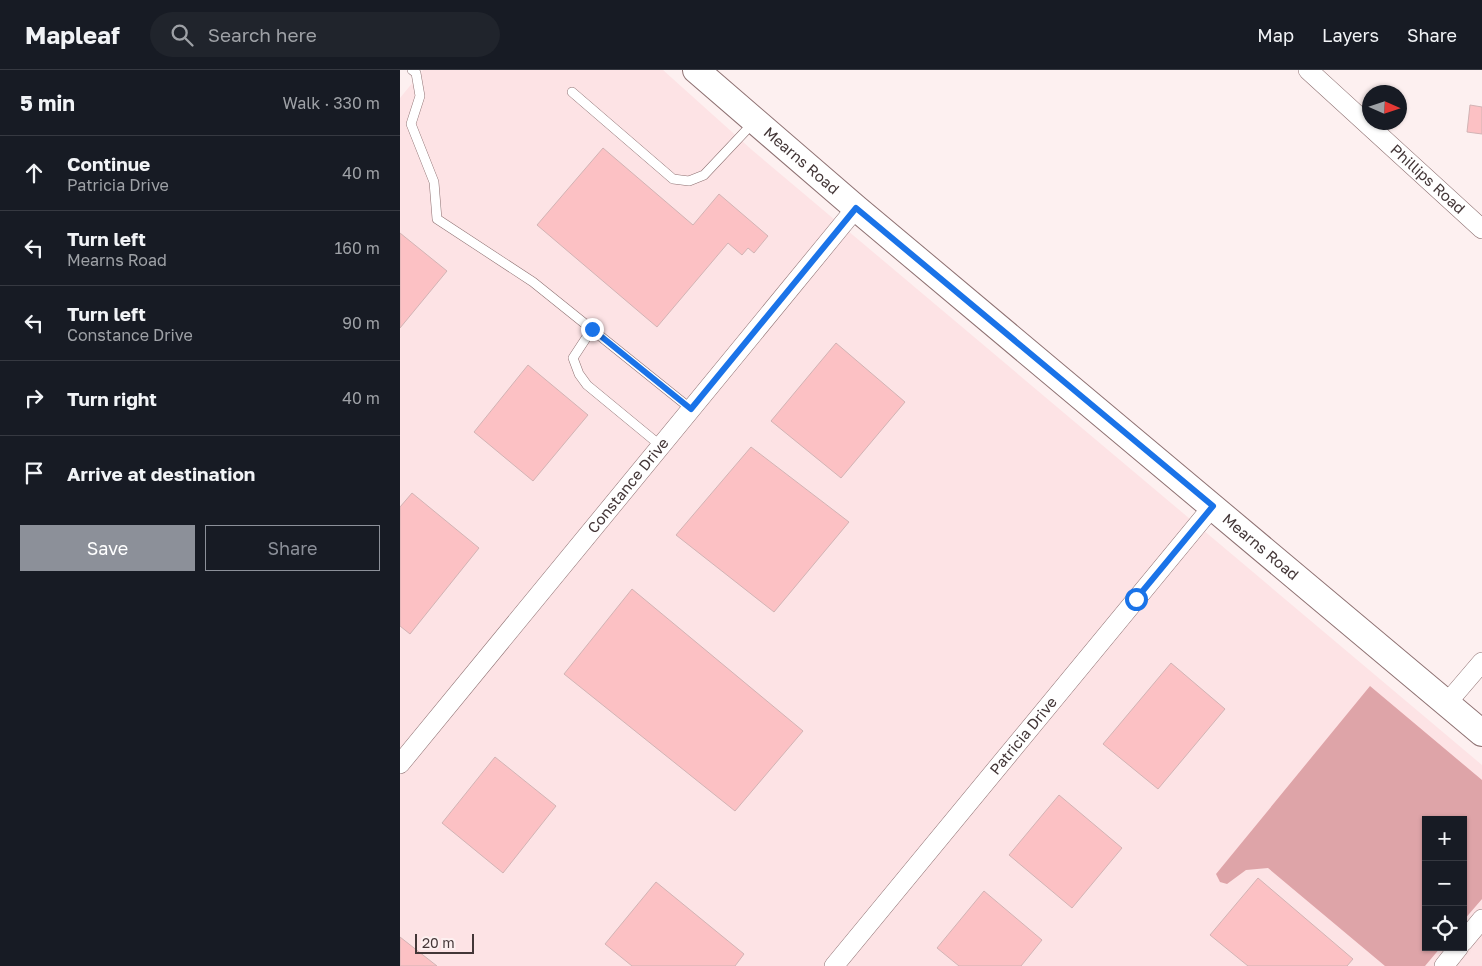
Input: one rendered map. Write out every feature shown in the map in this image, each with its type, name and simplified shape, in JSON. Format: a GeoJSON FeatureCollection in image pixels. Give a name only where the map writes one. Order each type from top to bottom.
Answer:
{"type":"FeatureCollection","features":[{"type":"Feature","properties":{"kind":"street","name":"Mearns Road"},"geometry":{"type":"LineString","coordinates":[[696,70],[856,208],[1482,733]]}},
{"type":"Feature","properties":{"kind":"street","name":"Phillips Road"},"geometry":{"type":"LineString","coordinates":[[1308,70],[1482,228]]}},
{"type":"Feature","properties":{"kind":"street","name":"Constance Drive"},"geometry":{"type":"LineString","coordinates":[[400,764],[856,208]]}},
{"type":"Feature","properties":{"kind":"street","name":"Patricia Drive"},"geometry":{"type":"LineString","coordinates":[[834,966],[1213,506]]}},
{"type":"Feature","properties":{"kind":"street"},"geometry":{"type":"LineString","coordinates":[[1447,703],[1482,662]]}},
{"type":"Feature","properties":{"kind":"street"},"geometry":{"type":"LineString","coordinates":[[1467,937],[1482,919]]}},
{"type":"Feature","properties":{"kind":"street"},"geometry":{"type":"LineString","coordinates":[[1444,966],[1456,951]]}},
{"type":"Feature","properties":{"kind":"lane"},"geometry":{"type":"LineString","coordinates":[[416,71],[420,96],[411,124],[434,182],[437,218],[533,282],[691,409]]}},
{"type":"Feature","properties":{"kind":"lane"},"geometry":{"type":"LineString","coordinates":[[572,92],[673,179],[689,181],[704,175],[755,121]]}},
{"type":"Feature","properties":{"kind":"lane"},"geometry":{"type":"LineString","coordinates":[[592,329],[573,358],[579,374],[586,385],[661,446]]}},
{"type":"Feature","properties":{"kind":"shaded area"},"geometry":{"type":"Polygon","coordinates":[[[423,70],[663,70],[752,150],[1482,765],[1482,966],[400,966],[400,98],[423,70]]]}},
{"type":"Feature","properties":{"kind":"shaded area"},"geometry":{"type":"Polygon","coordinates":[[[1370,686],[1482,780],[1482,899],[1467,916],[1467,816],[1422,816],[1422,951],[1438,951],[1425,966],[1385,966],[1268,868],[1246,870],[1227,884],[1220,882],[1216,874],[1370,686]]]}},
{"type":"Feature","properties":{"kind":"building"},"geometry":{"type":"Polygon","coordinates":[[[1470,105],[1482,107],[1482,134],[1467,132],[1470,105]]]}},
{"type":"Feature","properties":{"kind":"building"},"geometry":{"type":"Polygon","coordinates":[[[603,148],[693,225],[719,194],[768,236],[754,253],[748,248],[742,255],[728,243],[657,327],[537,225],[603,148]]]}},
{"type":"Feature","properties":{"kind":"building"},"geometry":{"type":"Polygon","coordinates":[[[400,233],[447,271],[400,328],[400,233]]]}},
{"type":"Feature","properties":{"kind":"building"},"geometry":{"type":"Polygon","coordinates":[[[836,343],[905,402],[841,478],[771,421],[836,343]]]}},
{"type":"Feature","properties":{"kind":"building"},"geometry":{"type":"Polygon","coordinates":[[[528,365],[588,415],[533,481],[474,432],[528,365]]]}},
{"type":"Feature","properties":{"kind":"building"},"geometry":{"type":"Polygon","coordinates":[[[751,447],[849,522],[774,612],[676,535],[751,447]]]}},
{"type":"Feature","properties":{"kind":"building"},"geometry":{"type":"Polygon","coordinates":[[[412,493],[479,548],[410,634],[400,626],[400,507],[412,493]]]}},
{"type":"Feature","properties":{"kind":"building"},"geometry":{"type":"Polygon","coordinates":[[[632,589],[803,731],[735,811],[564,674],[632,589]]]}},
{"type":"Feature","properties":{"kind":"building"},"geometry":{"type":"Polygon","coordinates":[[[1171,663],[1225,709],[1158,789],[1103,744],[1171,663]]]}},
{"type":"Feature","properties":{"kind":"building"},"geometry":{"type":"Polygon","coordinates":[[[495,757],[556,806],[503,873],[442,823],[495,757]]]}},
{"type":"Feature","properties":{"kind":"building"},"geometry":{"type":"Polygon","coordinates":[[[1059,795],[1122,848],[1072,908],[1009,855],[1059,795]]]}},
{"type":"Feature","properties":{"kind":"building"},"geometry":{"type":"Polygon","coordinates":[[[1258,878],[1353,959],[1347,966],[1248,966],[1210,935],[1258,878]]]}},
{"type":"Feature","properties":{"kind":"building"},"geometry":{"type":"Polygon","coordinates":[[[656,882],[744,954],[735,966],[632,966],[605,944],[656,882]]]}},
{"type":"Feature","properties":{"kind":"building"},"geometry":{"type":"Polygon","coordinates":[[[984,891],[1042,940],[1021,966],[959,966],[937,948],[984,891]]]}},
{"type":"Feature","properties":{"kind":"building"},"geometry":{"type":"Polygon","coordinates":[[[400,937],[437,966],[400,966],[400,937]]]}},
{"type":"Feature","properties":{"kind":"route"},"geometry":{"type":"LineString","coordinates":[[592,329],[691,409],[856,208],[1213,506],[1136,599]]}}]}
